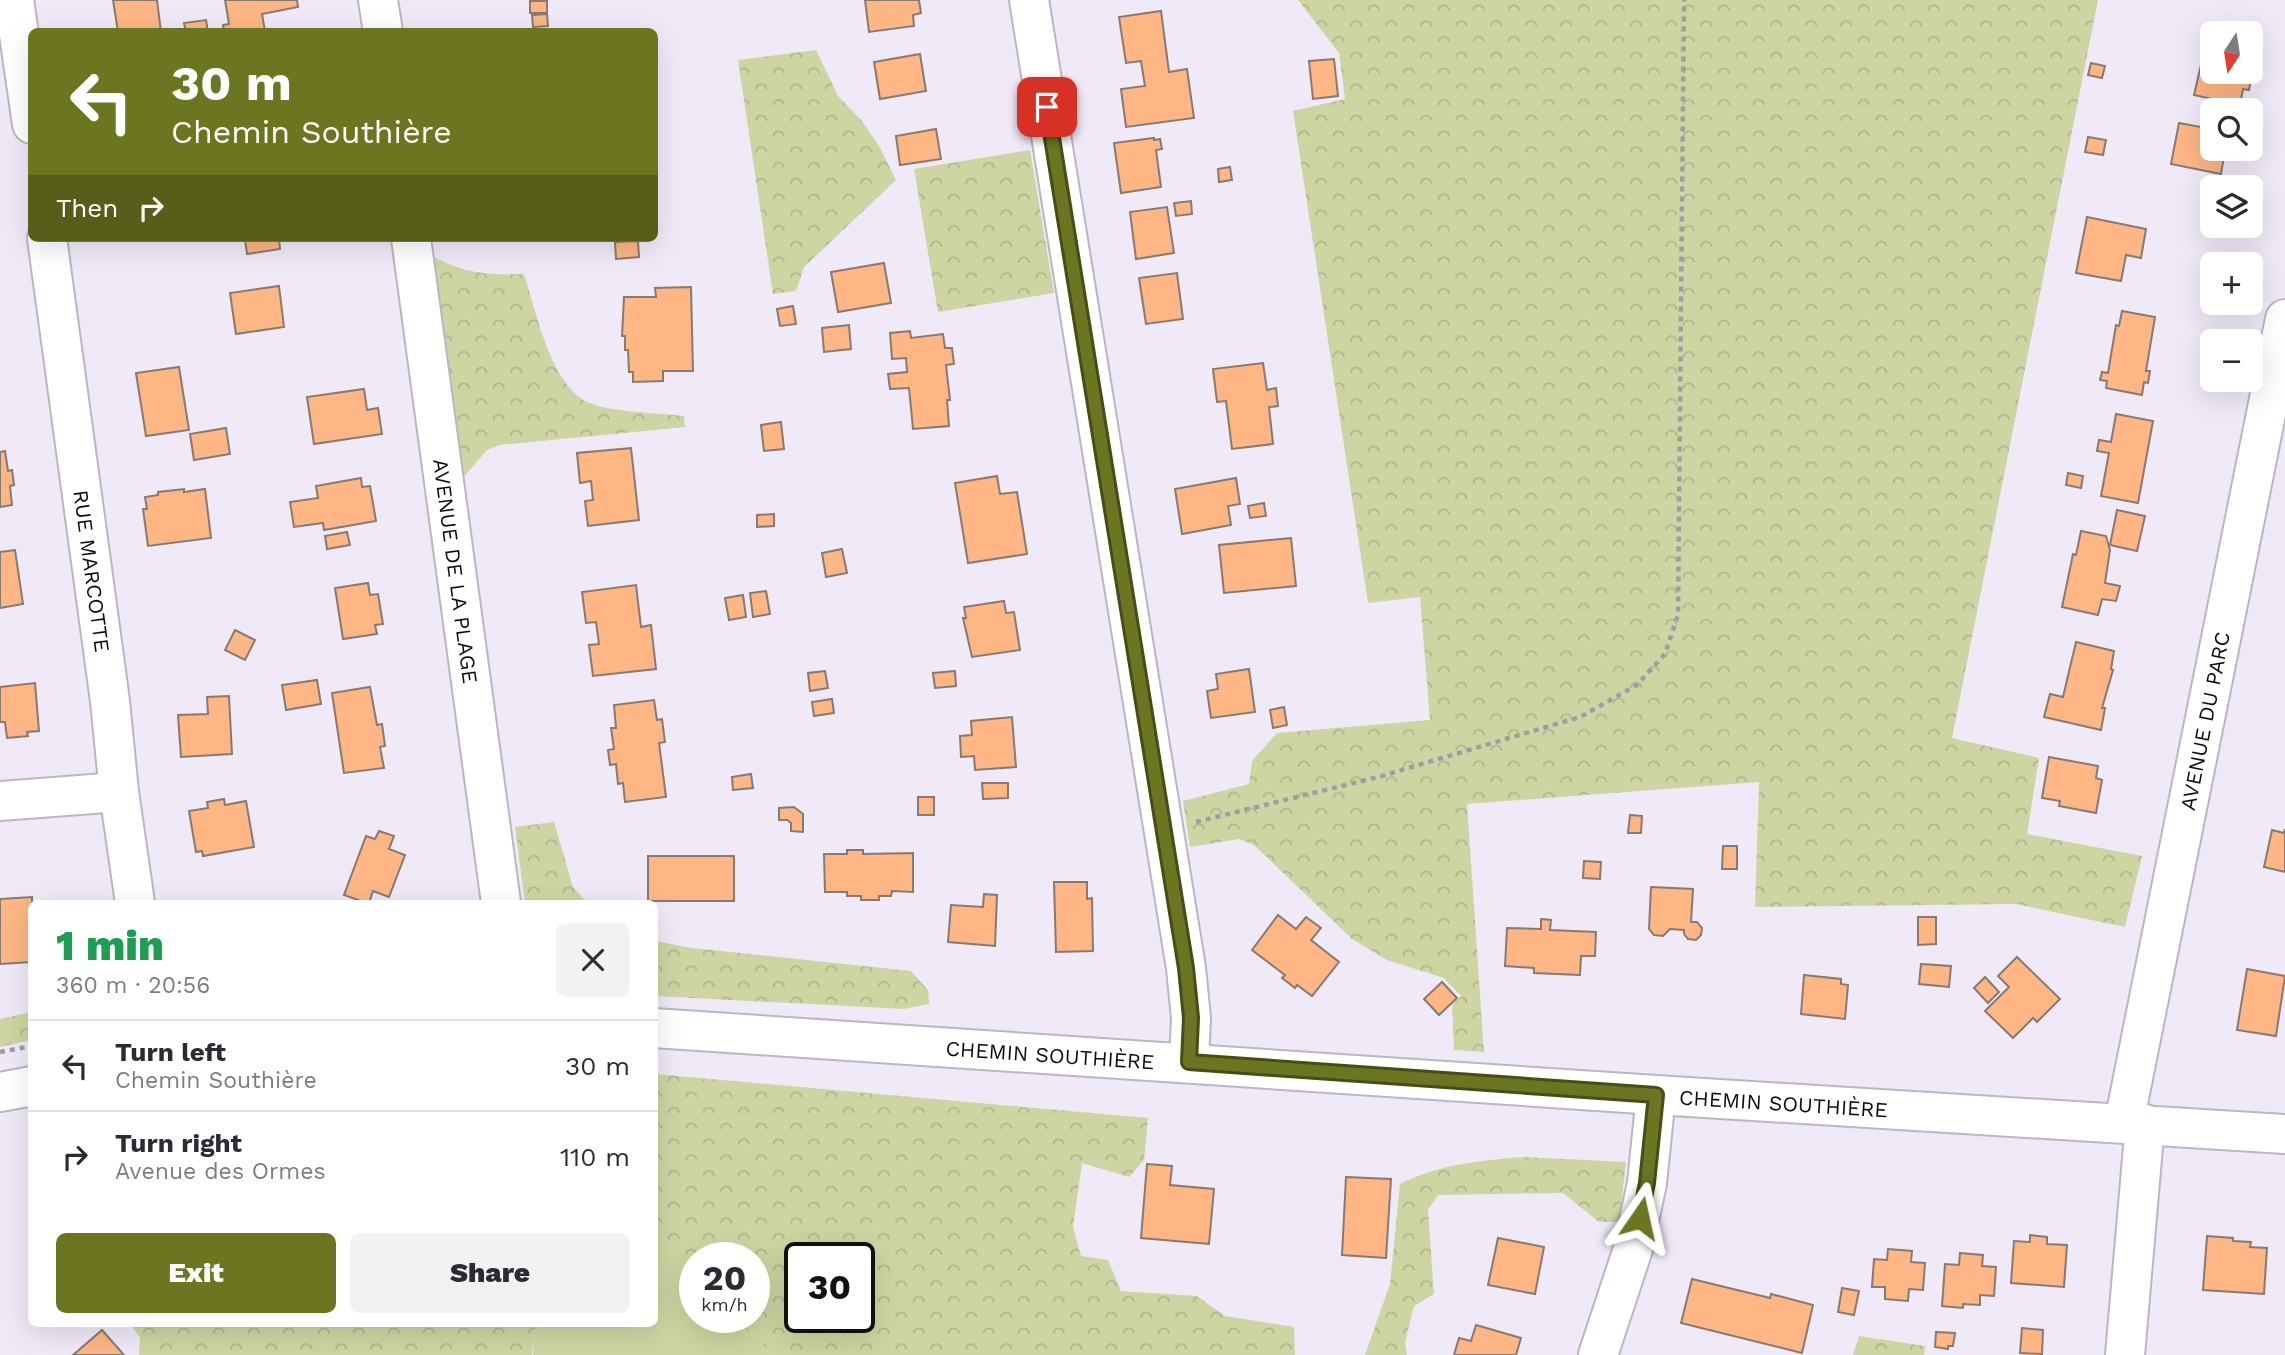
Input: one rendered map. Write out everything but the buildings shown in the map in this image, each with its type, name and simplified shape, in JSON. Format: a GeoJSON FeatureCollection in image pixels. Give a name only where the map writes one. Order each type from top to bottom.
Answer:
{"type":"FeatureCollection","features":[{"type":"Feature","properties":{"kind":"street"},"geometry":{"type":"LineString","coordinates":[[14,0],[28,96]]}},
{"type":"Feature","properties":{"kind":"street"},"geometry":{"type":"LineString","coordinates":[[378,0],[382,28]]}},
{"type":"Feature","properties":{"kind":"street"},"geometry":{"type":"LineString","coordinates":[[1029,0],[1190,996],[1189,1062]]}},
{"type":"Feature","properties":{"kind":"street","name":"RUE MARCOTTE"},"geometry":{"type":"LineString","coordinates":[[48,242],[135,900]]}},
{"type":"Feature","properties":{"kind":"street","name":"AVENUE DE LA PLAGE"},"geometry":{"type":"LineString","coordinates":[[412,242],[501,900]]}},
{"type":"Feature","properties":{"kind":"street","name":"AVENUE DU PARC"},"geometry":{"type":"LineString","coordinates":[[2125,1355],[2134,1124],[2285,319]]}},
{"type":"Feature","properties":{"kind":"street"},"geometry":{"type":"LineString","coordinates":[[0,801],[119,792]]}},
{"type":"Feature","properties":{"kind":"street","name":"CHEMIN SOUTHIÈRE"},"geometry":{"type":"LineString","coordinates":[[658,1028],[2285,1134]]}},
{"type":"Feature","properties":{"kind":"street"},"geometry":{"type":"LineString","coordinates":[[0,1093],[28,1087]]}},
{"type":"Feature","properties":{"kind":"street"},"geometry":{"type":"LineString","coordinates":[[1598,1355],[1633,1250],[1647,1183],[1656,1095]]}},
{"type":"Feature","properties":{"kind":"path"},"geometry":{"type":"LineString","coordinates":[[1163,830],[1378,777],[1580,717],[1637,685],[1665,654],[1678,615],[1684,0]]}},
{"type":"Feature","properties":{"kind":"path"},"geometry":{"type":"LineString","coordinates":[[0,1052],[28,1047]]}},
{"type":"Feature","properties":{"kind":"green space"},"geometry":{"type":"Polygon","coordinates":[[[1298,0],[2098,0],[1952,738],[2039,758],[2027,834],[2142,856],[2125,927],[2016,904],[1755,907],[1759,782],[1467,804],[1484,1052],[1454,1050],[1452,1005],[1461,996],[1444,978],[1387,960],[1352,939],[1254,845],[1239,839],[1190,847],[1183,801],[1249,784],[1252,761],[1277,733],[1430,720],[1420,597],[1368,603],[1293,111],[1345,99],[1339,53],[1298,0]]]}},
{"type":"Feature","properties":{"kind":"green space"},"geometry":{"type":"Polygon","coordinates":[[[816,50],[838,96],[862,121],[879,146],[896,180],[804,267],[796,291],[773,294],[738,60],[816,50]]]}},
{"type":"Feature","properties":{"kind":"green space"},"geometry":{"type":"Polygon","coordinates":[[[1030,150],[1054,293],[938,312],[914,169],[1030,150]]]}},
{"type":"Feature","properties":{"kind":"green space"},"geometry":{"type":"Polygon","coordinates":[[[434,257],[456,267],[478,272],[524,274],[545,343],[571,390],[583,400],[603,407],[684,416],[685,427],[499,445],[487,450],[462,479],[434,257]]]}},
{"type":"Feature","properties":{"kind":"green space"},"geometry":{"type":"Polygon","coordinates":[[[554,822],[573,887],[585,900],[525,900],[515,827],[554,822]]]}},
{"type":"Feature","properties":{"kind":"green space"},"geometry":{"type":"Polygon","coordinates":[[[658,942],[692,948],[911,971],[928,990],[929,1004],[904,1009],[658,996],[658,942]]]}},
{"type":"Feature","properties":{"kind":"green space"},"geometry":{"type":"Polygon","coordinates":[[[28,1013],[28,1041],[0,1047],[0,1019],[28,1013]]]}},
{"type":"Feature","properties":{"kind":"green space"},"geometry":{"type":"Polygon","coordinates":[[[658,1074],[1148,1118],[1144,1160],[1129,1177],[1082,1163],[1073,1227],[1081,1256],[1108,1260],[1121,1291],[1197,1296],[1225,1316],[1294,1327],[1295,1355],[774,1355],[750,1333],[770,1333],[770,1242],[679,1242],[679,1259],[658,1229],[658,1074]]]}},
{"type":"Feature","properties":{"kind":"green space"},"geometry":{"type":"Polygon","coordinates":[[[1522,1157],[1626,1162],[1619,1222],[1599,1222],[1563,1193],[1438,1195],[1428,1210],[1434,1294],[1414,1306],[1405,1343],[1407,1355],[1365,1355],[1390,1284],[1400,1184],[1445,1168],[1522,1157]]]}},
{"type":"Feature","properties":{"kind":"green space"},"geometry":{"type":"Polygon","coordinates":[[[658,1229],[679,1259],[679,1333],[750,1333],[774,1355],[533,1355],[537,1327],[658,1327],[658,1229]]]}},
{"type":"Feature","properties":{"kind":"green space"},"geometry":{"type":"Polygon","coordinates":[[[133,1327],[537,1327],[532,1355],[139,1355],[140,1338],[133,1327]]]}},
{"type":"Feature","properties":{"kind":"green space"},"geometry":{"type":"Polygon","coordinates":[[[1859,1336],[1925,1346],[1924,1355],[1853,1355],[1859,1336]]]}},
{"type":"Feature","properties":{"kind":"route"},"geometry":{"type":"LineString","coordinates":[[1047,107],[1186,968],[1191,1018],[1189,1062],[1656,1095],[1647,1183],[1640,1218]]}}]}
